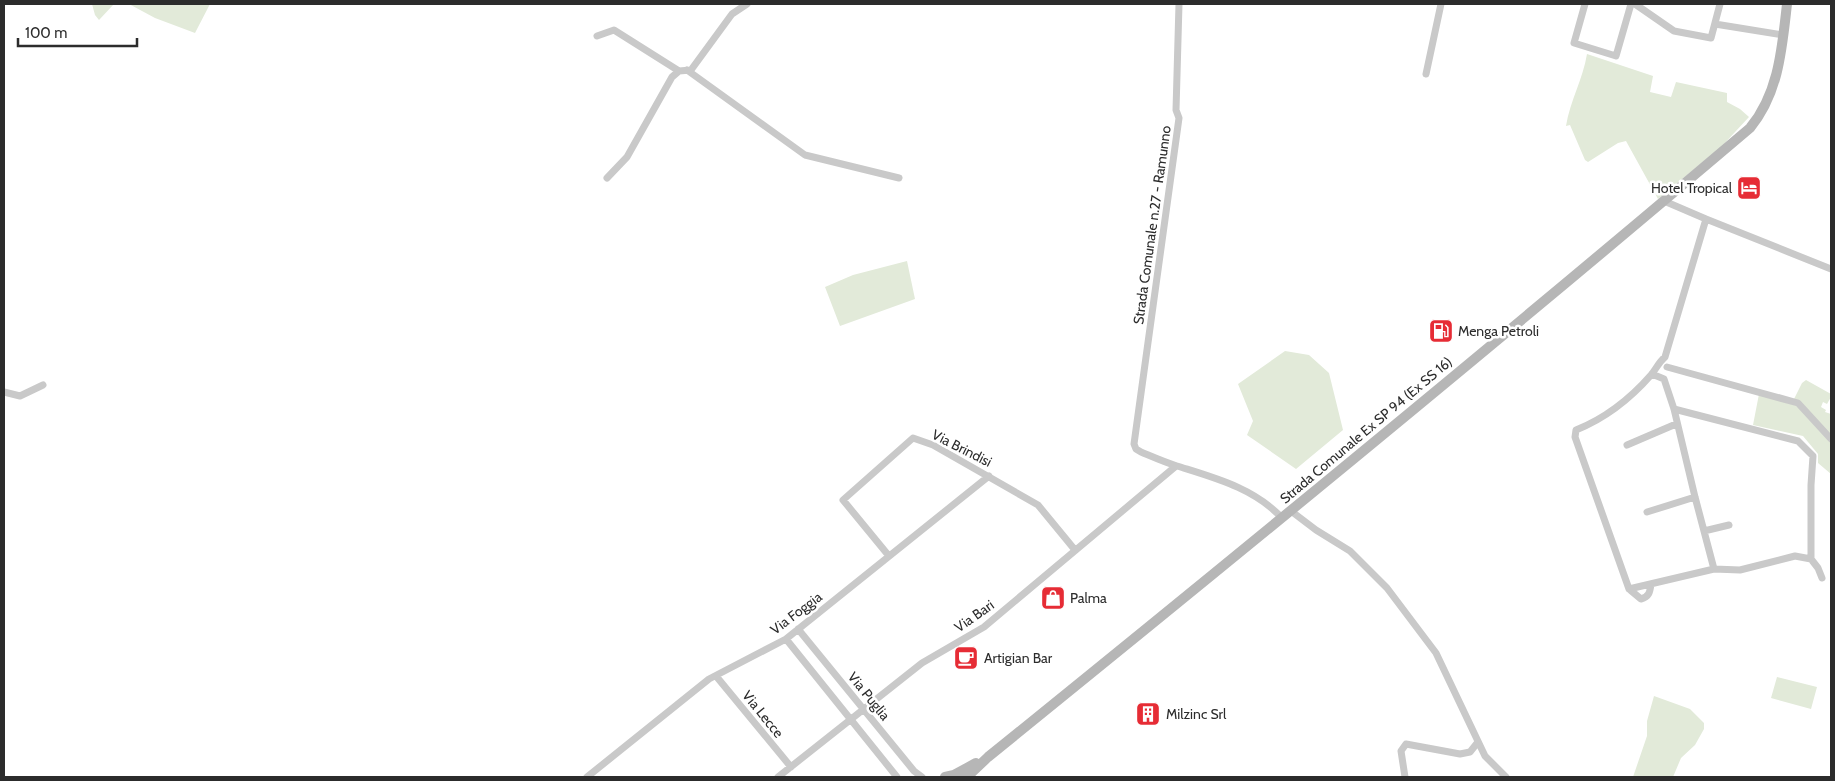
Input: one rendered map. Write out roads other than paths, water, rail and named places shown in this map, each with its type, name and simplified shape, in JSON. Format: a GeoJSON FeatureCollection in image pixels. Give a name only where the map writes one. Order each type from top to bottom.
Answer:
{"type":"FeatureCollection","features":[{"type":"Feature","properties":{"kind":"main road","name":"Strada Comunale Ex SP 94 (Ex SS 16)"},"geometry":{"type":"LineString","coordinates":[[967,777],[988,756],[1291,511],[1750,128],[1761,114],[1770,96],[1781,56],[1787,4]]}},
{"type":"Feature","properties":{"kind":"main road","name":"Strada Comunale Ex SP 94 (Ex SS 16)"},"geometry":{"type":"LineString","coordinates":[[945,777],[954,775],[988,756]]}},
{"type":"Feature","properties":{"kind":"street"},"geometry":{"type":"LineString","coordinates":[[607,178],[627,156],[672,77],[683,71],[691,70],[732,14],[741,6],[747,4]]}},
{"type":"Feature","properties":{"kind":"street","name":"Strada Comunale n.27 - Ramunno"},"geometry":{"type":"LineString","coordinates":[[1176,466],[1141,452],[1136,449],[1134,444],[1179,118],[1176,110],[1178,4]]}},
{"type":"Feature","properties":{"kind":"street"},"geometry":{"type":"LineString","coordinates":[[1426,74],[1441,4]]}},
{"type":"Feature","properties":{"kind":"street"},"geometry":{"type":"LineString","coordinates":[[1585,4],[1574,43],[1616,56],[1631,4]]}},
{"type":"Feature","properties":{"kind":"street"},"geometry":{"type":"LineString","coordinates":[[1635,4],[1674,31],[1711,38],[1720,4]]}},
{"type":"Feature","properties":{"kind":"street"},"geometry":{"type":"LineString","coordinates":[[1715,24],[1783,35]]}},
{"type":"Feature","properties":{"kind":"street"},"geometry":{"type":"LineString","coordinates":[[597,36],[614,30],[683,71],[805,155],[899,178]]}},
{"type":"Feature","properties":{"kind":"street"},"geometry":{"type":"LineString","coordinates":[[1664,201],[1831,269]]}},
{"type":"Feature","properties":{"kind":"street"},"geometry":{"type":"LineString","coordinates":[[1706,219],[1665,357],[1667,367],[1664,379],[1674,409],[1694,497],[1714,569]]}},
{"type":"Feature","properties":{"kind":"street"},"geometry":{"type":"LineString","coordinates":[[1651,584],[1650,592],[1641,599],[1629,589],[1575,437],[1576,430],[1594,423],[1619,406],[1652,374],[1665,357]]}},
{"type":"Feature","properties":{"kind":"street"},"geometry":{"type":"LineString","coordinates":[[1667,367],[1798,403],[1831,440]]}},
{"type":"Feature","properties":{"kind":"street"},"geometry":{"type":"LineString","coordinates":[[1652,374],[1664,379]]}},
{"type":"Feature","properties":{"kind":"street"},"geometry":{"type":"LineString","coordinates":[[4,392],[20,396],[43,385]]}},
{"type":"Feature","properties":{"kind":"street"},"geometry":{"type":"LineString","coordinates":[[1674,409],[1798,441],[1812,456],[1810,485],[1811,559],[1818,568],[1822,578]]}},
{"type":"Feature","properties":{"kind":"street"},"geometry":{"type":"LineString","coordinates":[[1627,446],[1676,424]]}},
{"type":"Feature","properties":{"kind":"street","name":"Via Brindisi"},"geometry":{"type":"LineString","coordinates":[[889,556],[843,500],[913,438],[933,444],[1038,505],[1075,550]]}},
{"type":"Feature","properties":{"kind":"street"},"geometry":{"type":"LineString","coordinates":[[1176,466],[1201,472],[1243,489],[1271,506],[1282,518]]}},
{"type":"Feature","properties":{"kind":"street","name":"Via Bari"},"geometry":{"type":"LineString","coordinates":[[778,777],[922,663],[984,627],[1176,466]]}},
{"type":"Feature","properties":{"kind":"street","name":"Via Foggia"},"geometry":{"type":"LineString","coordinates":[[587,777],[709,679],[786,639],[989,476]]}},
{"type":"Feature","properties":{"kind":"street"},"geometry":{"type":"LineString","coordinates":[[1647,512],[1694,497]]}},
{"type":"Feature","properties":{"kind":"street"},"geometry":{"type":"LineString","coordinates":[[1291,511],[1350,552],[1388,588],[1436,653],[1484,756],[1506,777]]}},
{"type":"Feature","properties":{"kind":"street"},"geometry":{"type":"LineString","coordinates":[[1704,531],[1729,525]]}},
{"type":"Feature","properties":{"kind":"street"},"geometry":{"type":"LineString","coordinates":[[1629,589],[1714,569],[1740,570],[1795,556],[1811,559]]}},
{"type":"Feature","properties":{"kind":"street","name":"Via Puglia"},"geometry":{"type":"LineString","coordinates":[[798,629],[914,771],[922,777]]}},
{"type":"Feature","properties":{"kind":"street","name":"Via Puglia"},"geometry":{"type":"LineString","coordinates":[[786,639],[897,777]]}},
{"type":"Feature","properties":{"kind":"street","name":"Via Lecce"},"geometry":{"type":"LineString","coordinates":[[716,676],[790,768]]}},
{"type":"Feature","properties":{"kind":"street"},"geometry":{"type":"LineString","coordinates":[[1405,777],[1401,752],[1406,744],[1460,754],[1470,752],[1478,742]]}},
{"type":"Feature","properties":{"kind":"place","name":"Hotel Tropical"},"geometry":{"type":"Point","coordinates":[1749,188]}},
{"type":"Feature","properties":{"kind":"place","name":"Menga Petroli"},"geometry":{"type":"Point","coordinates":[1441,331]}},
{"type":"Feature","properties":{"kind":"place","name":"Palma"},"geometry":{"type":"Point","coordinates":[1053,598]}},
{"type":"Feature","properties":{"kind":"place","name":"Artigian Bar"},"geometry":{"type":"Point","coordinates":[966,658]}},
{"type":"Feature","properties":{"kind":"place","name":"Milzinc Srl"},"geometry":{"type":"Point","coordinates":[1148,714]}}]}
